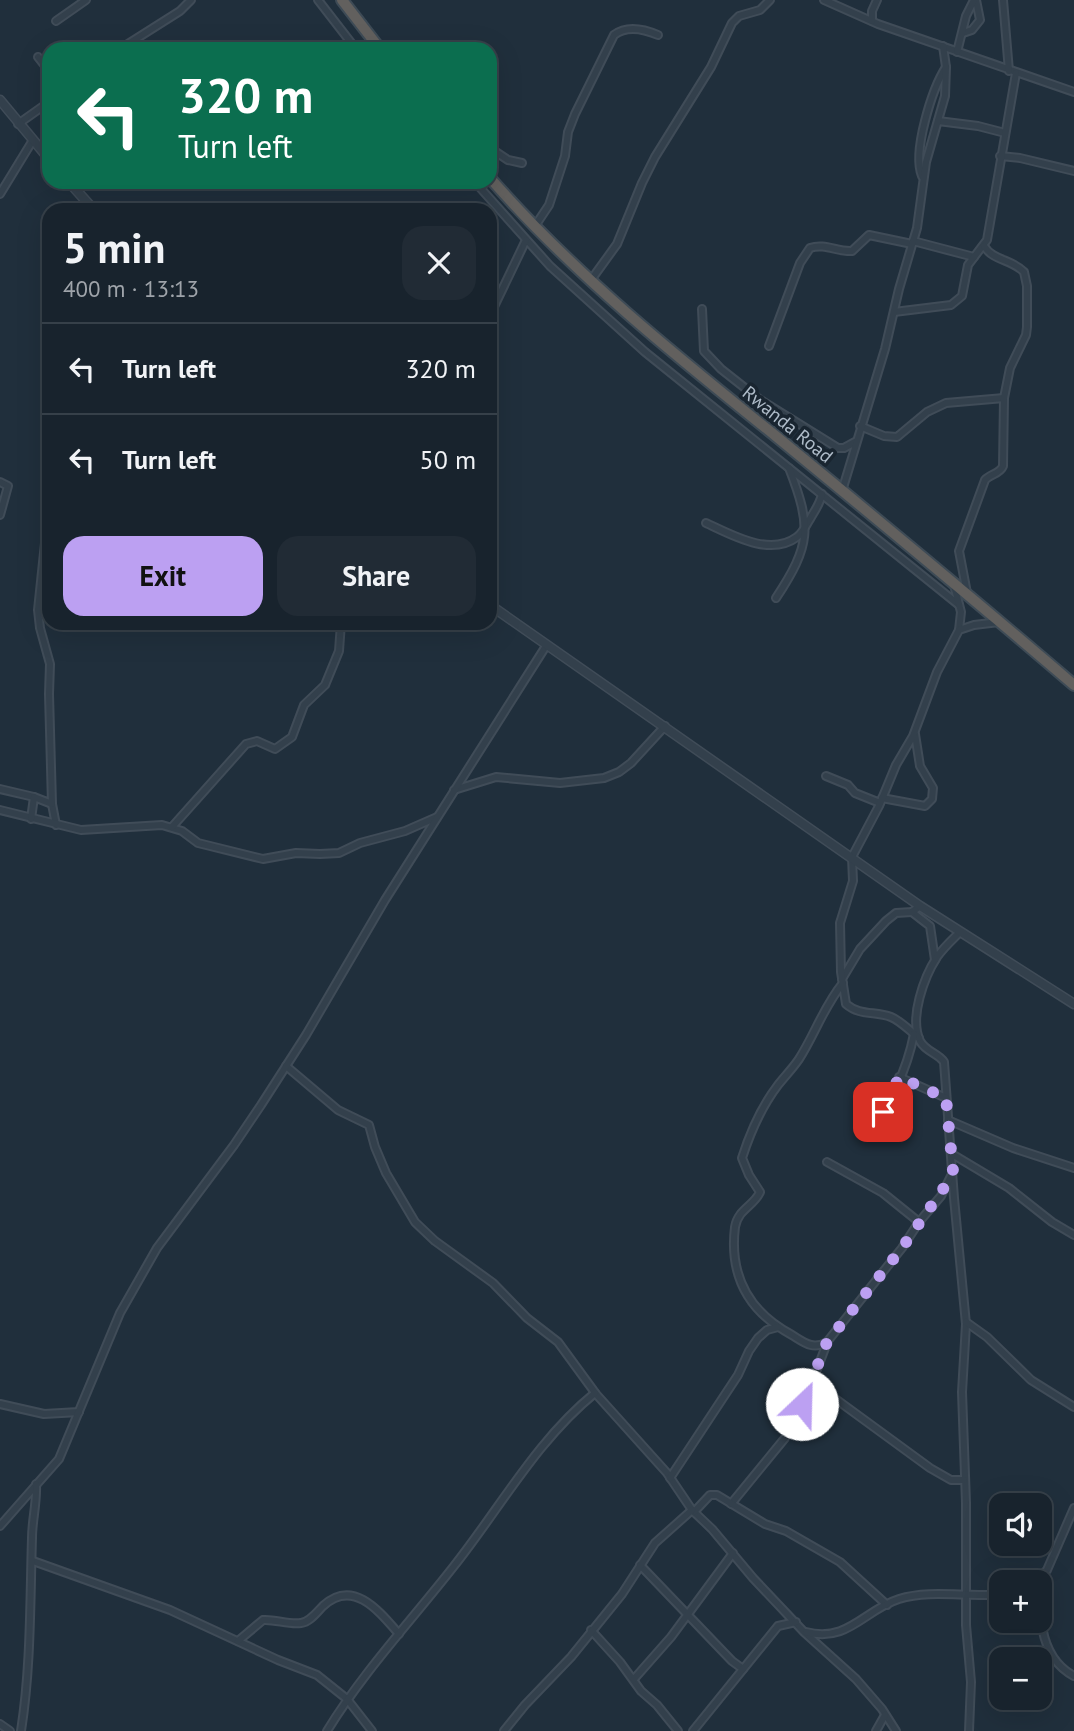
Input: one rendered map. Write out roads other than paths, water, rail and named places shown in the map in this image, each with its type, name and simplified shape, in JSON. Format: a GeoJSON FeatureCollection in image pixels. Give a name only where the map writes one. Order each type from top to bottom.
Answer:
{"type":"FeatureCollection","features":[{"type":"Feature","properties":{"kind":"highway"},"geometry":{"type":"LineString","coordinates":[[342,0],[375,42]]}},
{"type":"Feature","properties":{"kind":"highway","name":"Rwanda Road"},"geometry":{"type":"LineString","coordinates":[[497,185],[535,226],[660,343],[953,580],[1074,685]]}},
{"type":"Feature","properties":{"kind":"street"},"geometry":{"type":"LineString","coordinates":[[56,21],[86,0]]}},
{"type":"Feature","properties":{"kind":"street"},"geometry":{"type":"LineString","coordinates":[[131,42],[180,11],[191,0]]}},
{"type":"Feature","properties":{"kind":"street"},"geometry":{"type":"LineString","coordinates":[[318,0],[351,42]]}},
{"type":"Feature","properties":{"kind":"street"},"geometry":{"type":"LineString","coordinates":[[591,280],[617,244],[655,156],[711,67],[732,23],[739,16],[760,10],[770,0]]}},
{"type":"Feature","properties":{"kind":"street"},"geometry":{"type":"LineString","coordinates":[[824,0],[872,22],[1074,92]]}},
{"type":"Feature","properties":{"kind":"street"},"geometry":{"type":"LineString","coordinates":[[872,22],[872,11],[877,0]]}},
{"type":"Feature","properties":{"kind":"street"},"geometry":{"type":"LineString","coordinates":[[963,33],[972,30],[980,20],[975,0]]}},
{"type":"Feature","properties":{"kind":"street"},"geometry":{"type":"LineString","coordinates":[[957,52],[963,24],[975,0]]}},
{"type":"Feature","properties":{"kind":"street"},"geometry":{"type":"LineString","coordinates":[[894,312],[951,305],[958,301],[962,296],[968,265],[984,246],[995,198],[1012,72],[1003,0]]}},
{"type":"Feature","properties":{"kind":"street"},"geometry":{"type":"LineString","coordinates":[[863,17],[872,11]]}},
{"type":"Feature","properties":{"kind":"street"},"geometry":{"type":"LineString","coordinates":[[535,226],[549,205],[575,114],[614,35],[621,30],[631,29],[658,35]]}},
{"type":"Feature","properties":{"kind":"street"},"geometry":{"type":"LineString","coordinates":[[842,491],[913,243],[923,178],[945,96],[946,67],[943,46]]}},
{"type":"Feature","properties":{"kind":"street"},"geometry":{"type":"LineString","coordinates":[[38,57],[42,62]]}},
{"type":"Feature","properties":{"kind":"street"},"geometry":{"type":"LineString","coordinates":[[923,178],[919,164],[928,109],[946,67]]}},
{"type":"Feature","properties":{"kind":"street"},"geometry":{"type":"LineString","coordinates":[[0,100],[42,151]]}},
{"type":"Feature","properties":{"kind":"street"},"geometry":{"type":"LineString","coordinates":[[19,124],[42,107]]}},
{"type":"Feature","properties":{"kind":"street"},"geometry":{"type":"LineString","coordinates":[[938,121],[978,126],[1005,133]]}},
{"type":"Feature","properties":{"kind":"street"},"geometry":{"type":"LineString","coordinates":[[0,194],[33,140]]}},
{"type":"Feature","properties":{"kind":"street"},"geometry":{"type":"LineString","coordinates":[[497,153],[508,160],[522,163]]}},
{"type":"Feature","properties":{"kind":"street"},"geometry":{"type":"LineString","coordinates":[[1000,156],[1026,159],[1074,171]]}},
{"type":"Feature","properties":{"kind":"street"},"geometry":{"type":"LineString","coordinates":[[75,189],[88,203]]}},
{"type":"Feature","properties":{"kind":"street"},"geometry":{"type":"LineString","coordinates":[[480,189],[493,203]]}},
{"type":"Feature","properties":{"kind":"street"},"geometry":{"type":"LineString","coordinates":[[497,208],[526,240],[646,352],[959,604]]}},
{"type":"Feature","properties":{"kind":"street"},"geometry":{"type":"LineString","coordinates":[[769,346],[800,263],[810,247],[824,246],[852,251],[869,234],[974,257]]}},
{"type":"Feature","properties":{"kind":"street"},"geometry":{"type":"LineString","coordinates":[[497,300],[526,240]]}},
{"type":"Feature","properties":{"kind":"street"},"geometry":{"type":"LineString","coordinates":[[968,593],[959,557],[960,544],[970,525],[985,480],[1000,471],[1003,466],[1004,398],[1010,368],[1026,335],[1026,277],[1019,267],[991,255],[984,246]]}},
{"type":"Feature","properties":{"kind":"street"},"geometry":{"type":"LineString","coordinates":[[702,309],[704,351],[721,369],[759,399],[833,446],[841,449],[855,442]]}},
{"type":"Feature","properties":{"kind":"street"},"geometry":{"type":"LineString","coordinates":[[860,426],[884,436],[897,437],[927,412],[946,403],[1004,398]]}},
{"type":"Feature","properties":{"kind":"street"},"geometry":{"type":"LineString","coordinates":[[776,598],[801,556],[805,526],[799,493],[788,466]]}},
{"type":"Feature","properties":{"kind":"street"},"geometry":{"type":"LineString","coordinates":[[0,482],[8,486],[0,515]]}},
{"type":"Feature","properties":{"kind":"street"},"geometry":{"type":"LineString","coordinates":[[706,523],[752,542],[771,545],[787,542],[799,536],[820,504],[822,494]]}},
{"type":"Feature","properties":{"kind":"street"},"geometry":{"type":"LineString","coordinates":[[42,572],[38,610],[50,664],[48,694],[52,804],[56,825]]}},
{"type":"Feature","properties":{"kind":"street"},"geometry":{"type":"LineString","coordinates":[[953,580],[961,618],[960,630],[937,672],[914,733],[852,857],[853,881],[840,923],[842,981],[846,1004],[867,1014],[890,1016],[917,1036],[928,1051],[941,1057],[944,1062],[966,1322],[962,1369],[966,1503],[965,1593],[971,1682],[969,1731]]}},
{"type":"Feature","properties":{"kind":"street"},"geometry":{"type":"LineString","coordinates":[[497,610],[920,906],[1074,1004]]}},
{"type":"Feature","properties":{"kind":"street"},"geometry":{"type":"LineString","coordinates":[[960,630],[974,625],[1001,622]]}},
{"type":"Feature","properties":{"kind":"street"},"geometry":{"type":"LineString","coordinates":[[172,827],[246,744],[257,741],[275,749],[292,737],[304,705],[325,685],[339,651],[340,630]]}},
{"type":"Feature","properties":{"kind":"street"},"geometry":{"type":"LineString","coordinates":[[0,1526],[59,1459],[120,1313],[156,1248],[234,1145],[286,1066],[385,900],[546,646]]}},
{"type":"Feature","properties":{"kind":"street"},"geometry":{"type":"LineString","coordinates":[[454,790],[496,777],[560,783],[604,778],[619,772],[631,762],[666,726]]}},
{"type":"Feature","properties":{"kind":"street"},"geometry":{"type":"LineString","coordinates":[[826,776],[848,785],[855,793],[881,801],[925,806],[932,799],[933,788],[920,766],[914,733]]}},
{"type":"Feature","properties":{"kind":"street"},"geometry":{"type":"LineString","coordinates":[[0,789],[52,804]]}},
{"type":"Feature","properties":{"kind":"street"},"geometry":{"type":"LineString","coordinates":[[31,819],[34,797]]}},
{"type":"Feature","properties":{"kind":"street"},"geometry":{"type":"LineString","coordinates":[[0,810],[56,825],[96,830],[158,824],[182,831],[198,843],[263,859],[288,853],[339,853],[360,843],[405,831],[439,816]]}},
{"type":"Feature","properties":{"kind":"street"},"geometry":{"type":"LineString","coordinates":[[827,1342],[814,1347],[778,1327],[759,1312],[735,1269],[737,1220],[742,1210],[757,1198],[760,1192],[742,1158],[764,1108],[817,1030],[825,1009],[860,949],[896,913],[912,912],[920,906]]}},
{"type":"Feature","properties":{"kind":"street"},"geometry":{"type":"LineString","coordinates":[[912,912],[930,926],[935,960]]}},
{"type":"Feature","properties":{"kind":"street"},"geometry":{"type":"LineString","coordinates":[[865,1132],[881,1116],[917,1036],[917,1017],[935,960],[960,932]]}},
{"type":"Feature","properties":{"kind":"street"},"geometry":{"type":"LineString","coordinates":[[286,1066],[338,1110],[369,1125],[386,1173],[415,1222],[442,1247],[493,1283],[527,1318],[558,1342],[595,1393],[670,1478],[693,1511],[804,1632],[856,1679],[896,1731]]}},
{"type":"Feature","properties":{"kind":"street"},"geometry":{"type":"LineString","coordinates":[[899,1077],[946,1098]]}},
{"type":"Feature","properties":{"kind":"street"},"geometry":{"type":"LineString","coordinates":[[948,1120],[1013,1148],[1074,1168]]}},
{"type":"Feature","properties":{"kind":"street"},"geometry":{"type":"LineString","coordinates":[[952,1154],[1009,1188],[1052,1222],[1074,1235]]}},
{"type":"Feature","properties":{"kind":"street"},"geometry":{"type":"LineString","coordinates":[[827,1161],[883,1193],[919,1222]]}},
{"type":"Feature","properties":{"kind":"street"},"geometry":{"type":"LineString","coordinates":[[731,1504],[785,1438],[790,1427],[804,1414],[801,1400],[827,1342],[902,1248],[941,1195],[953,1171]]}},
{"type":"Feature","properties":{"kind":"street"},"geometry":{"type":"LineString","coordinates":[[966,1322],[988,1337],[1031,1380],[1074,1407]]}},
{"type":"Feature","properties":{"kind":"street"},"geometry":{"type":"LineString","coordinates":[[670,1478],[738,1376],[749,1351],[767,1330],[778,1327]]}},
{"type":"Feature","properties":{"kind":"street"},"geometry":{"type":"LineString","coordinates":[[811,1381],[930,1468],[951,1480],[964,1480]]}},
{"type":"Feature","properties":{"kind":"street"},"geometry":{"type":"LineString","coordinates":[[327,1731],[347,1699],[455,1565],[513,1484],[551,1437],[580,1405],[595,1393]]}},
{"type":"Feature","properties":{"kind":"street"},"geometry":{"type":"LineString","coordinates":[[0,1404],[44,1414],[79,1412]]}},
{"type":"Feature","properties":{"kind":"street"},"geometry":{"type":"LineString","coordinates":[[20,1731],[31,1618],[36,1484]]}},
{"type":"Feature","properties":{"kind":"street"},"geometry":{"type":"LineString","coordinates":[[504,1731],[622,1594],[655,1543],[713,1495],[765,1524],[801,1539],[840,1562],[887,1605]]}},
{"type":"Feature","properties":{"kind":"street"},"geometry":{"type":"LineString","coordinates":[[1046,1570],[1074,1508]]}},
{"type":"Feature","properties":{"kind":"street"},"geometry":{"type":"LineString","coordinates":[[634,1679],[688,1615],[733,1553]]}},
{"type":"Feature","properties":{"kind":"street"},"geometry":{"type":"LineString","coordinates":[[33,1560],[170,1610],[317,1675],[347,1699],[372,1731]]}},
{"type":"Feature","properties":{"kind":"street"},"geometry":{"type":"LineString","coordinates":[[640,1565],[732,1661],[743,1669]]}},
{"type":"Feature","properties":{"kind":"street"},"geometry":{"type":"LineString","coordinates":[[804,1632],[821,1636],[832,1634],[906,1598],[965,1593],[989,1595]]}},
{"type":"Feature","properties":{"kind":"street"},"geometry":{"type":"LineString","coordinates":[[238,1640],[262,1620],[302,1623],[308,1621],[335,1597],[350,1595],[372,1605],[399,1634]]}},
{"type":"Feature","properties":{"kind":"street"},"geometry":{"type":"LineString","coordinates":[[693,1731],[778,1626],[783,1608]]}},
{"type":"Feature","properties":{"kind":"street"},"geometry":{"type":"LineString","coordinates":[[778,1626],[796,1622]]}},
{"type":"Feature","properties":{"kind":"street"},"geometry":{"type":"LineString","coordinates":[[591,1630],[678,1731]]}},
{"type":"Feature","properties":{"kind":"street"},"geometry":{"type":"LineString","coordinates":[[1043,1633],[1057,1663],[1074,1676]]}},
{"type":"Feature","properties":{"kind":"street"},"geometry":{"type":"LineString","coordinates":[[876,1731],[885,1715]]}},
{"type":"Feature","properties":{"kind":"street"},"geometry":{"type":"LineString","coordinates":[[0,1724],[10,1731]]}}]}
